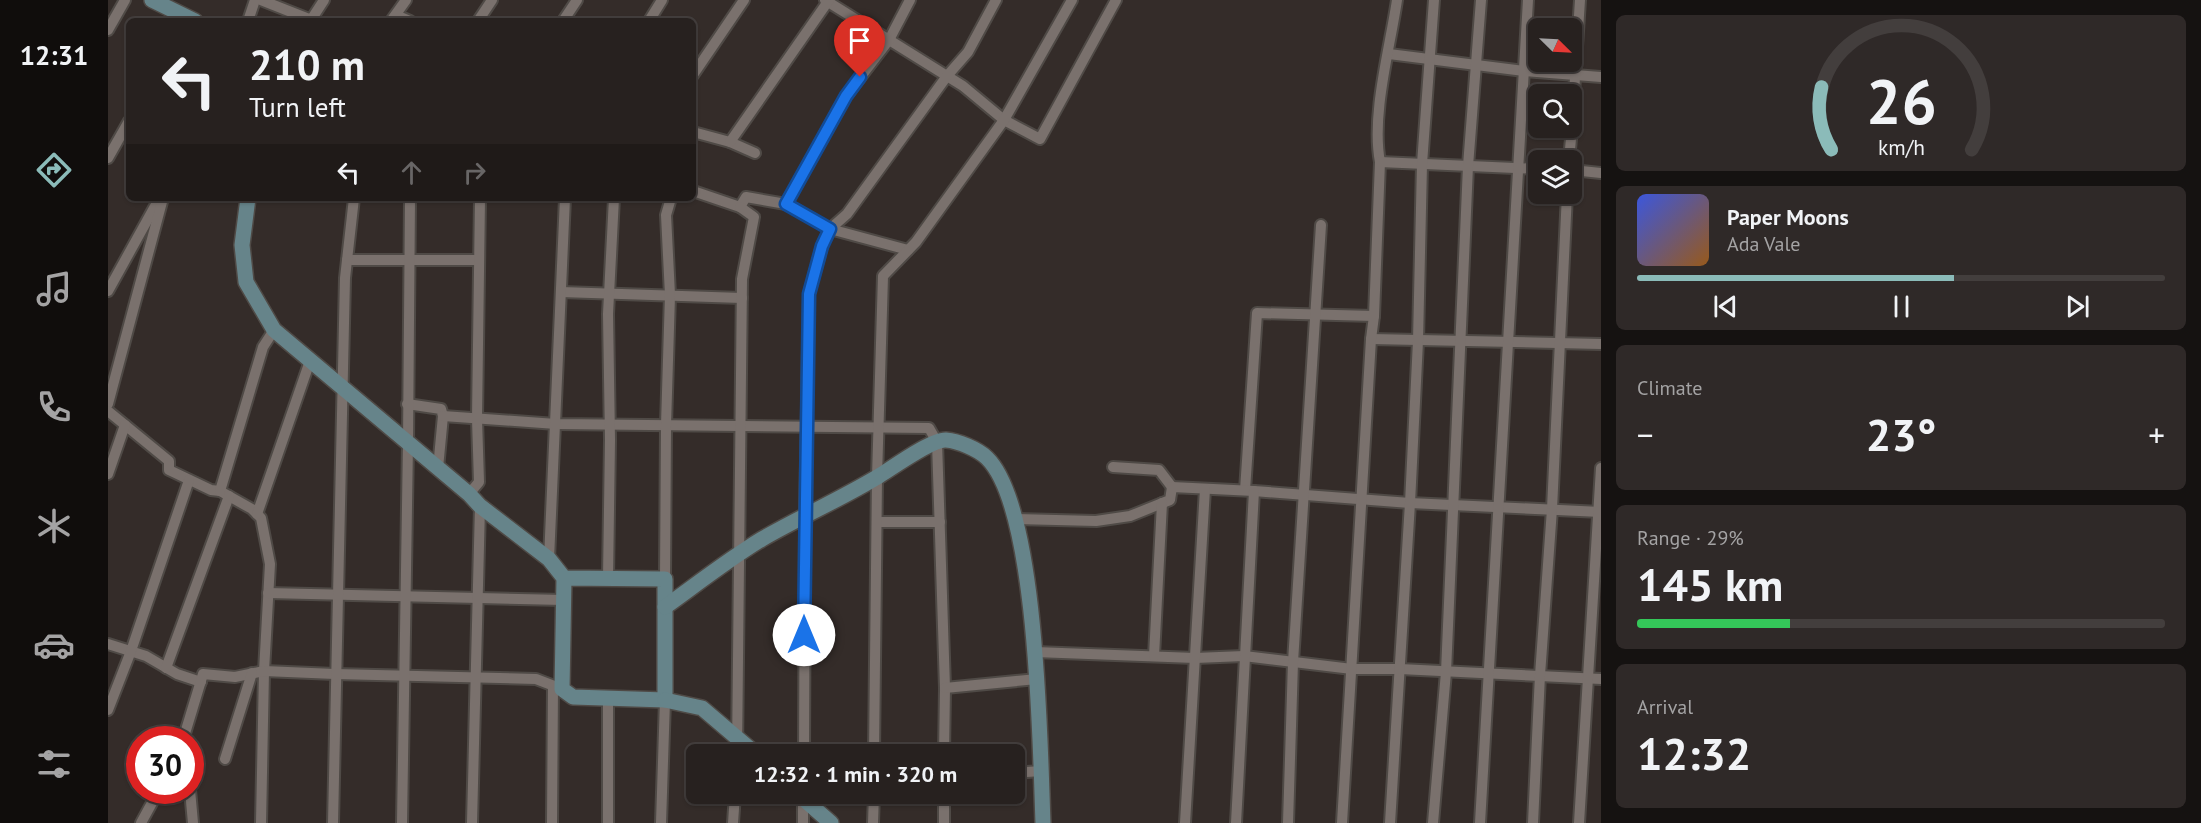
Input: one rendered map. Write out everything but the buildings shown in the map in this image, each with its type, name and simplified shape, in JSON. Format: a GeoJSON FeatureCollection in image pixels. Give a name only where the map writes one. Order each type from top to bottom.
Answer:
{"type":"FeatureCollection","features":[{"type":"Feature","properties":{"kind":"street"},"geometry":{"type":"LineString","coordinates":[[108,30],[125,0]]}},
{"type":"Feature","properties":{"kind":"street"},"geometry":{"type":"LineString","coordinates":[[152,0],[185,18]]}},
{"type":"Feature","properties":{"kind":"street"},"geometry":{"type":"LineString","coordinates":[[249,18],[255,0]]}},
{"type":"Feature","properties":{"kind":"street"},"geometry":{"type":"LineString","coordinates":[[261,0],[307,18]]}},
{"type":"Feature","properties":{"kind":"street"},"geometry":{"type":"LineString","coordinates":[[313,18],[324,0]]}},
{"type":"Feature","properties":{"kind":"street"},"geometry":{"type":"LineString","coordinates":[[393,18],[406,0]]}},
{"type":"Feature","properties":{"kind":"street"},"geometry":{"type":"LineString","coordinates":[[480,18],[492,0]]}},
{"type":"Feature","properties":{"kind":"street"},"geometry":{"type":"LineString","coordinates":[[565,18],[577,0]]}},
{"type":"Feature","properties":{"kind":"street"},"geometry":{"type":"LineString","coordinates":[[651,18],[663,0]]}},
{"type":"Feature","properties":{"kind":"street"},"geometry":{"type":"LineString","coordinates":[[696,71],[744,0]]}},
{"type":"Feature","properties":{"kind":"street"},"geometry":{"type":"LineString","coordinates":[[786,204],[846,96],[889,40],[910,0]]}},
{"type":"Feature","properties":{"kind":"street"},"geometry":{"type":"LineString","coordinates":[[804,744],[809,294],[822,246],[830,229],[847,214],[947,76],[968,52],[996,0]]}},
{"type":"Feature","properties":{"kind":"street"},"geometry":{"type":"LineString","coordinates":[[874,744],[877,477],[883,276],[908,250],[1004,120],[1072,0]]}},
{"type":"Feature","properties":{"kind":"street"},"geometry":{"type":"LineString","coordinates":[[730,142],[827,1],[963,86],[1004,120],[1040,139],[1116,0]]}},
{"type":"Feature","properties":{"kind":"street"},"geometry":{"type":"LineString","coordinates":[[1342,823],[1374,316],[1380,162],[1376,143],[1380,98],[1397,0]]}},
{"type":"Feature","properties":{"kind":"street"},"geometry":{"type":"LineString","coordinates":[[1390,823],[1418,341],[1422,164],[1434,0]]}},
{"type":"Feature","properties":{"kind":"street"},"geometry":{"type":"LineString","coordinates":[[1433,823],[1446,672],[1468,166],[1481,0]]}},
{"type":"Feature","properties":{"kind":"street"},"geometry":{"type":"LineString","coordinates":[[1480,823],[1516,168],[1528,0]]}},
{"type":"Feature","properties":{"kind":"street"},"geometry":{"type":"LineString","coordinates":[[1575,84],[1580,0]]}},
{"type":"Feature","properties":{"kind":"street"},"geometry":{"type":"LineString","coordinates":[[1389,54],[1475,66],[1601,77]]}},
{"type":"Feature","properties":{"kind":"street"},"geometry":{"type":"LineString","coordinates":[[108,158],[126,126]]}},
{"type":"Feature","properties":{"kind":"street"},"geometry":{"type":"LineString","coordinates":[[696,133],[730,142],[755,153]]}},
{"type":"Feature","properties":{"kind":"street"},"geometry":{"type":"LineString","coordinates":[[1380,162],[1528,169]]}},
{"type":"Feature","properties":{"kind":"street"},"geometry":{"type":"LineString","coordinates":[[1582,171],[1601,173]]}},
{"type":"Feature","properties":{"kind":"street"},"geometry":{"type":"LineString","coordinates":[[696,192],[740,207],[754,217],[742,279],[738,744]]}},
{"type":"Feature","properties":{"kind":"street"},"geometry":{"type":"LineString","coordinates":[[740,207],[746,197],[786,204],[830,229],[908,250]]}},
{"type":"Feature","properties":{"kind":"street"},"geometry":{"type":"LineString","coordinates":[[108,291],[159,201]]}},
{"type":"Feature","properties":{"kind":"street"},"geometry":{"type":"LineString","coordinates":[[108,404],[160,201]]}},
{"type":"Feature","properties":{"kind":"street"},"geometry":{"type":"LineString","coordinates":[[248,201],[242,245],[246,282],[274,330],[469,494],[480,506],[549,559],[564,578],[552,823]]}},
{"type":"Feature","properties":{"kind":"street"},"geometry":{"type":"LineString","coordinates":[[333,823],[342,387],[347,260],[354,201]]}},
{"type":"Feature","properties":{"kind":"street"},"geometry":{"type":"LineString","coordinates":[[402,823],[410,201]]}},
{"type":"Feature","properties":{"kind":"street"},"geometry":{"type":"LineString","coordinates":[[469,494],[479,482],[477,418],[480,201]]}},
{"type":"Feature","properties":{"kind":"street"},"geometry":{"type":"LineString","coordinates":[[549,559],[565,201]]}},
{"type":"Feature","properties":{"kind":"street"},"geometry":{"type":"LineString","coordinates":[[608,579],[609,293],[614,201]]}},
{"type":"Feature","properties":{"kind":"street"},"geometry":{"type":"LineString","coordinates":[[661,823],[665,700],[666,425],[670,295],[666,215],[670,201]]}},
{"type":"Feature","properties":{"kind":"street"},"geometry":{"type":"LineString","coordinates":[[1533,823],[1540,675],[1552,509],[1567,204]]}},
{"type":"Feature","properties":{"kind":"street"},"geometry":{"type":"LineString","coordinates":[[1288,823],[1293,662],[1306,495],[1314,315],[1321,225]]}},
{"type":"Feature","properties":{"kind":"street"},"geometry":{"type":"LineString","coordinates":[[347,260],[479,260]]}},
{"type":"Feature","properties":{"kind":"street"},"geometry":{"type":"LineString","coordinates":[[561,292],[742,298]]}},
{"type":"Feature","properties":{"kind":"street"},"geometry":{"type":"LineString","coordinates":[[1236,823],[1257,314],[1374,316]]}},
{"type":"Feature","properties":{"kind":"street"},"geometry":{"type":"LineString","coordinates":[[166,668],[225,494],[263,347],[274,330]]}},
{"type":"Feature","properties":{"kind":"street"},"geometry":{"type":"LineString","coordinates":[[1371,339],[1560,342],[1601,345]]}},
{"type":"Feature","properties":{"kind":"street"},"geometry":{"type":"LineString","coordinates":[[257,514],[310,361]]}},
{"type":"Feature","properties":{"kind":"street"},"geometry":{"type":"LineString","coordinates":[[407,404],[441,409],[443,416],[438,468]]}},
{"type":"Feature","properties":{"kind":"street"},"geometry":{"type":"LineString","coordinates":[[108,411],[169,461],[169,470],[225,494],[252,509],[261,518],[270,564],[264,670],[261,823]]}},
{"type":"Feature","properties":{"kind":"street"},"geometry":{"type":"LineString","coordinates":[[443,416],[556,424],[929,428],[938,442],[945,688],[944,744]]}},
{"type":"Feature","properties":{"kind":"street"},"geometry":{"type":"LineString","coordinates":[[108,474],[125,425]]}},
{"type":"Feature","properties":{"kind":"street"},"geometry":{"type":"LineString","coordinates":[[665,607],[761,540],[938,442],[944,440],[958,443],[987,458],[999,475],[1011,502],[1023,554],[1035,652],[1043,823],[1050,823]]}},
{"type":"Feature","properties":{"kind":"street"},"geometry":{"type":"LineString","coordinates":[[1015,519],[1096,521],[1130,516],[1170,500],[1172,487],[1159,470],[1113,467]]}},
{"type":"Feature","properties":{"kind":"street"},"geometry":{"type":"LineString","coordinates":[[1579,823],[1601,468]]}},
{"type":"Feature","properties":{"kind":"street"},"geometry":{"type":"LineString","coordinates":[[108,710],[131,651],[189,480]]}},
{"type":"Feature","properties":{"kind":"street"},"geometry":{"type":"LineString","coordinates":[[1172,487],[1249,490],[1454,506],[1600,512]]}},
{"type":"Feature","properties":{"kind":"street"},"geometry":{"type":"LineString","coordinates":[[1185,823],[1205,489]]}},
{"type":"Feature","properties":{"kind":"street"},"geometry":{"type":"LineString","coordinates":[[1154,656],[1162,503]]}},
{"type":"Feature","properties":{"kind":"street"},"geometry":{"type":"LineString","coordinates":[[472,823],[480,506]]}},
{"type":"Feature","properties":{"kind":"street"},"geometry":{"type":"LineString","coordinates":[[877,522],[940,522]]}},
{"type":"Feature","properties":{"kind":"street"},"geometry":{"type":"LineString","coordinates":[[564,578],[665,579]]}},
{"type":"Feature","properties":{"kind":"street"},"geometry":{"type":"LineString","coordinates":[[268,593],[564,600]]}},
{"type":"Feature","properties":{"kind":"street"},"geometry":{"type":"LineString","coordinates":[[108,644],[146,656],[166,668],[201,682]]}},
{"type":"Feature","properties":{"kind":"street"},"geometry":{"type":"LineString","coordinates":[[1035,652],[1195,658],[1244,656],[1352,669],[1400,669],[1601,679]]}},
{"type":"Feature","properties":{"kind":"street"},"geometry":{"type":"LineString","coordinates":[[189,726],[203,674],[235,677],[264,670],[335,675],[536,679],[573,697],[665,700],[702,708],[745,744]]}},
{"type":"Feature","properties":{"kind":"street"},"geometry":{"type":"LineString","coordinates":[[225,759],[252,673]]}},
{"type":"Feature","properties":{"kind":"street"},"geometry":{"type":"LineString","coordinates":[[945,688],[1037,679]]}},
{"type":"Feature","properties":{"kind":"street"},"geometry":{"type":"LineString","coordinates":[[608,699],[608,823]]}},
{"type":"Feature","properties":{"kind":"street"},"geometry":{"type":"LineString","coordinates":[[1025,772],[1041,771]]}},
{"type":"Feature","properties":{"kind":"street"},"geometry":{"type":"LineString","coordinates":[[141,823],[151,804]]}},
{"type":"Feature","properties":{"kind":"street"},"geometry":{"type":"LineString","coordinates":[[191,804],[193,823]]}},
{"type":"Feature","properties":{"kind":"street"},"geometry":{"type":"LineString","coordinates":[[733,823],[734,804]]}},
{"type":"Feature","properties":{"kind":"street"},"geometry":{"type":"LineString","coordinates":[[802,804],[803,823]]}},
{"type":"Feature","properties":{"kind":"street"},"geometry":{"type":"LineString","coordinates":[[811,804],[831,823]]}},
{"type":"Feature","properties":{"kind":"street"},"geometry":{"type":"LineString","coordinates":[[873,804],[873,823]]}},
{"type":"Feature","properties":{"kind":"street"},"geometry":{"type":"LineString","coordinates":[[944,804],[944,823]]}},
{"type":"Feature","properties":{"kind":"route"},"geometry":{"type":"LineString","coordinates":[[804,635],[809,294],[822,246],[830,229],[786,204],[846,96],[860,77]]}}]}
